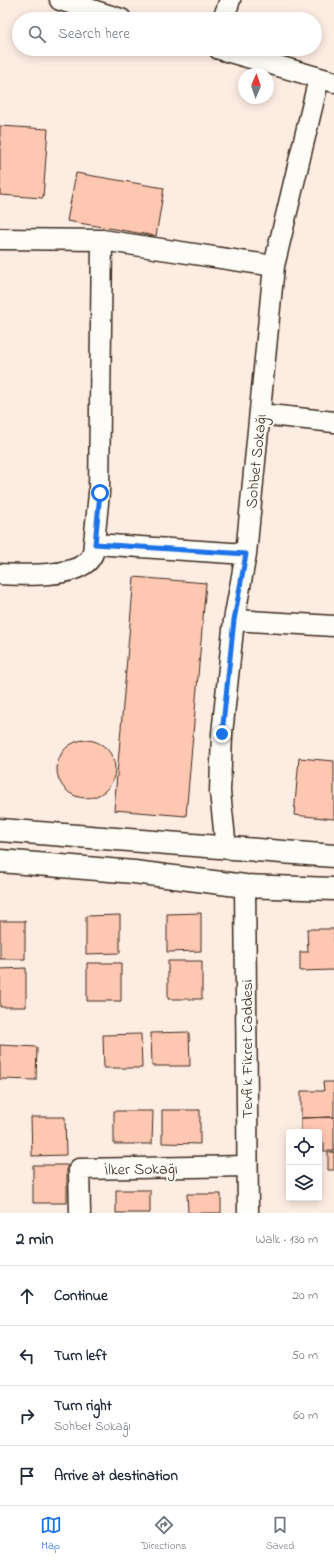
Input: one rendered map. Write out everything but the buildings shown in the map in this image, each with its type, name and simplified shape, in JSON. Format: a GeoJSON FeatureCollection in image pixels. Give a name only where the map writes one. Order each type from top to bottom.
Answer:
{"type":"FeatureCollection","features":[{"type":"Feature","properties":{"kind":"street"},"geometry":{"type":"LineString","coordinates":[[60,0],[99,12]]}},
{"type":"Feature","properties":{"kind":"street"},"geometry":{"type":"LineString","coordinates":[[225,12],[230,0]]}},
{"type":"Feature","properties":{"kind":"street"},"geometry":{"type":"LineString","coordinates":[[243,56],[326,80]]}},
{"type":"Feature","properties":{"kind":"street","name":"Sohbet Sokağı"},"geometry":{"type":"LineString","coordinates":[[226,848],[220,792],[222,734],[234,620],[246,554],[274,266],[326,80]]}},
{"type":"Feature","properties":{"kind":"street"},"geometry":{"type":"LineString","coordinates":[[0,239],[102,240],[274,266]]}},
{"type":"Feature","properties":{"kind":"street"},"geometry":{"type":"LineString","coordinates":[[0,574],[36,576],[77,568],[88,561],[93,553],[100,493],[102,240]]}},
{"type":"Feature","properties":{"kind":"street"},"geometry":{"type":"LineString","coordinates":[[260,414],[334,422]]}},
{"type":"Feature","properties":{"kind":"street"},"geometry":{"type":"LineString","coordinates":[[95,544],[246,554]]}},
{"type":"Feature","properties":{"kind":"street"},"geometry":{"type":"LineString","coordinates":[[234,620],[334,626]]}},
{"type":"Feature","properties":{"kind":"street"},"geometry":{"type":"LineString","coordinates":[[0,830],[334,856]]}},
{"type":"Feature","properties":{"kind":"street"},"geometry":{"type":"LineString","coordinates":[[0,861],[134,872],[245,886],[334,889]]}},
{"type":"Feature","properties":{"kind":"street","name":"Tevfik Fikret Caddesi"},"geometry":{"type":"LineString","coordinates":[[245,886],[248,1213]]}},
{"type":"Feature","properties":{"kind":"street","name":"İlker Sokağı"},"geometry":{"type":"LineString","coordinates":[[80,1213],[79,1169],[247,1166]]}},
{"type":"Feature","properties":{"kind":"route"},"geometry":{"type":"LineString","coordinates":[[100,493],[95,544],[246,554],[234,620],[222,734]]}}]}
